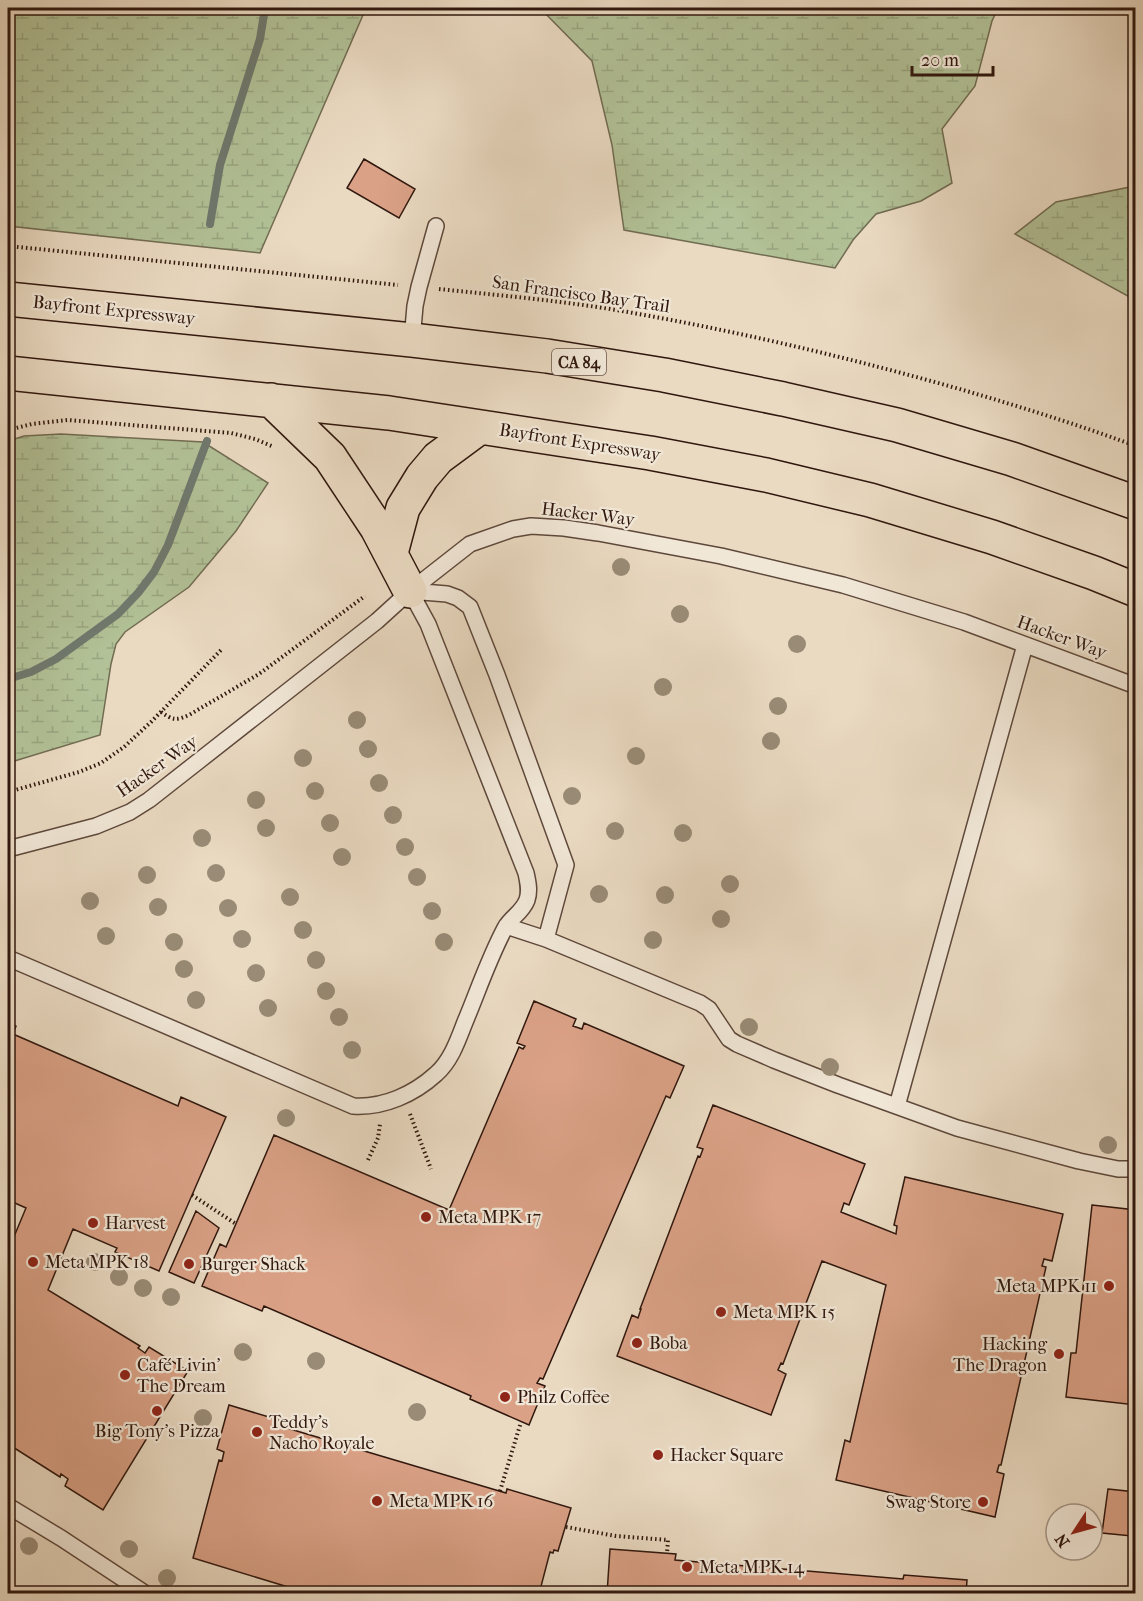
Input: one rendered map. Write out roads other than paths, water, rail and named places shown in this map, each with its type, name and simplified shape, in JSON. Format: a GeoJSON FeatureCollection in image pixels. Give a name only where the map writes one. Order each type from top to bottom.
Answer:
{"type":"FeatureCollection","features":[{"type":"Feature","properties":{"kind":"highway","name":"Bayfront Expressway"},"geometry":{"type":"LineString","coordinates":[[8,299],[412,340],[570,360],[664,375],[897,425],[1000,455],[1136,502]]}},
{"type":"Feature","properties":{"kind":"highway","name":"Bayfront Expressway"},"geometry":{"type":"LineString","coordinates":[[8,374],[389,413],[650,453],[766,475],[870,500],[992,537],[1136,590]]}},
{"type":"Feature","properties":{"kind":"highway"},"geometry":{"type":"LineString","coordinates":[[271,400],[330,457],[377,528],[410,591]]}},
{"type":"Feature","properties":{"kind":"highway"},"geometry":{"type":"LineString","coordinates":[[390,553],[403,508],[422,477],[438,458],[480,427]]}},
{"type":"Feature","properties":{"kind":"lane"},"geometry":{"type":"LineString","coordinates":[[412,340],[419,286],[436,226]]}},
{"type":"Feature","properties":{"kind":"lane","name":"Hacker Way"},"geometry":{"type":"LineString","coordinates":[[8,849],[96,826],[130,812],[149,800],[377,621],[410,591],[470,544],[513,529],[531,526],[564,528],[721,556],[843,585],[935,612],[1136,686]]}},
{"type":"Feature","properties":{"kind":"lane"},"geometry":{"type":"LineString","coordinates":[[8,958],[353,1106],[382,1105],[403,1096],[432,1077],[446,1062],[456,1043],[506,926],[523,909],[528,896],[528,884],[526,873],[428,624],[410,591]]}},
{"type":"Feature","properties":{"kind":"lane"},"geometry":{"type":"LineString","coordinates":[[410,591],[447,594],[458,598],[470,607],[497,675],[566,865],[546,939]]}},
{"type":"Feature","properties":{"kind":"lane"},"geometry":{"type":"LineString","coordinates":[[897,1106],[1025,645]]}},
{"type":"Feature","properties":{"kind":"lane"},"geometry":{"type":"LineString","coordinates":[[506,926],[546,939],[700,1003],[709,1009],[729,1039],[774,1060],[957,1128],[1079,1161],[1118,1169],[1136,1169]]}},
{"type":"Feature","properties":{"kind":"lane"},"geometry":{"type":"LineString","coordinates":[[8,1506],[146,1593]]}},
{"type":"Feature","properties":{"kind":"waterway"},"geometry":{"type":"LineString","coordinates":[[210,224],[220,165],[260,39],[265,8]]}},
{"type":"Feature","properties":{"kind":"waterway"},"geometry":{"type":"LineString","coordinates":[[8,679],[31,672],[56,659],[118,614],[138,593],[154,572],[168,545],[207,441]]}},
{"type":"Feature","properties":{"kind":"place","name":"Meta MPK 17"},"geometry":{"type":"Point","coordinates":[426,1217]}},
{"type":"Feature","properties":{"kind":"place","name":"Harvest"},"geometry":{"type":"Point","coordinates":[93,1223]}},
{"type":"Feature","properties":{"kind":"place","name":"Meta MPK 18"},"geometry":{"type":"Point","coordinates":[33,1262]}},
{"type":"Feature","properties":{"kind":"place","name":"Burger Shack"},"geometry":{"type":"Point","coordinates":[189,1264]}},
{"type":"Feature","properties":{"kind":"place","name":"Meta MPK 11"},"geometry":{"type":"Point","coordinates":[1109,1286]}},
{"type":"Feature","properties":{"kind":"place","name":"Meta MPK 15"},"geometry":{"type":"Point","coordinates":[721,1312]}},
{"type":"Feature","properties":{"kind":"place","name":"Boba"},"geometry":{"type":"Point","coordinates":[637,1343]}},
{"type":"Feature","properties":{"kind":"place","name":"Hacking The Dragon"},"geometry":{"type":"Point","coordinates":[1059,1354]}},
{"type":"Feature","properties":{"kind":"place","name":"Café Livin' The Dream"},"geometry":{"type":"Point","coordinates":[125,1375]}},
{"type":"Feature","properties":{"kind":"place","name":"Philz Coffee"},"geometry":{"type":"Point","coordinates":[505,1397]}},
{"type":"Feature","properties":{"kind":"place","name":"Big Tony's Pizza"},"geometry":{"type":"Point","coordinates":[157,1411]}},
{"type":"Feature","properties":{"kind":"place","name":"Teddy's Nacho Royale"},"geometry":{"type":"Point","coordinates":[257,1432]}},
{"type":"Feature","properties":{"kind":"place","name":"Hacker Square"},"geometry":{"type":"Point","coordinates":[658,1455]}},
{"type":"Feature","properties":{"kind":"place","name":"Meta MPK 16"},"geometry":{"type":"Point","coordinates":[377,1501]}},
{"type":"Feature","properties":{"kind":"place","name":"Swag Store"},"geometry":{"type":"Point","coordinates":[983,1502]}},
{"type":"Feature","properties":{"kind":"place","name":"Meta MPK 14"},"geometry":{"type":"Point","coordinates":[687,1567]}}]}
